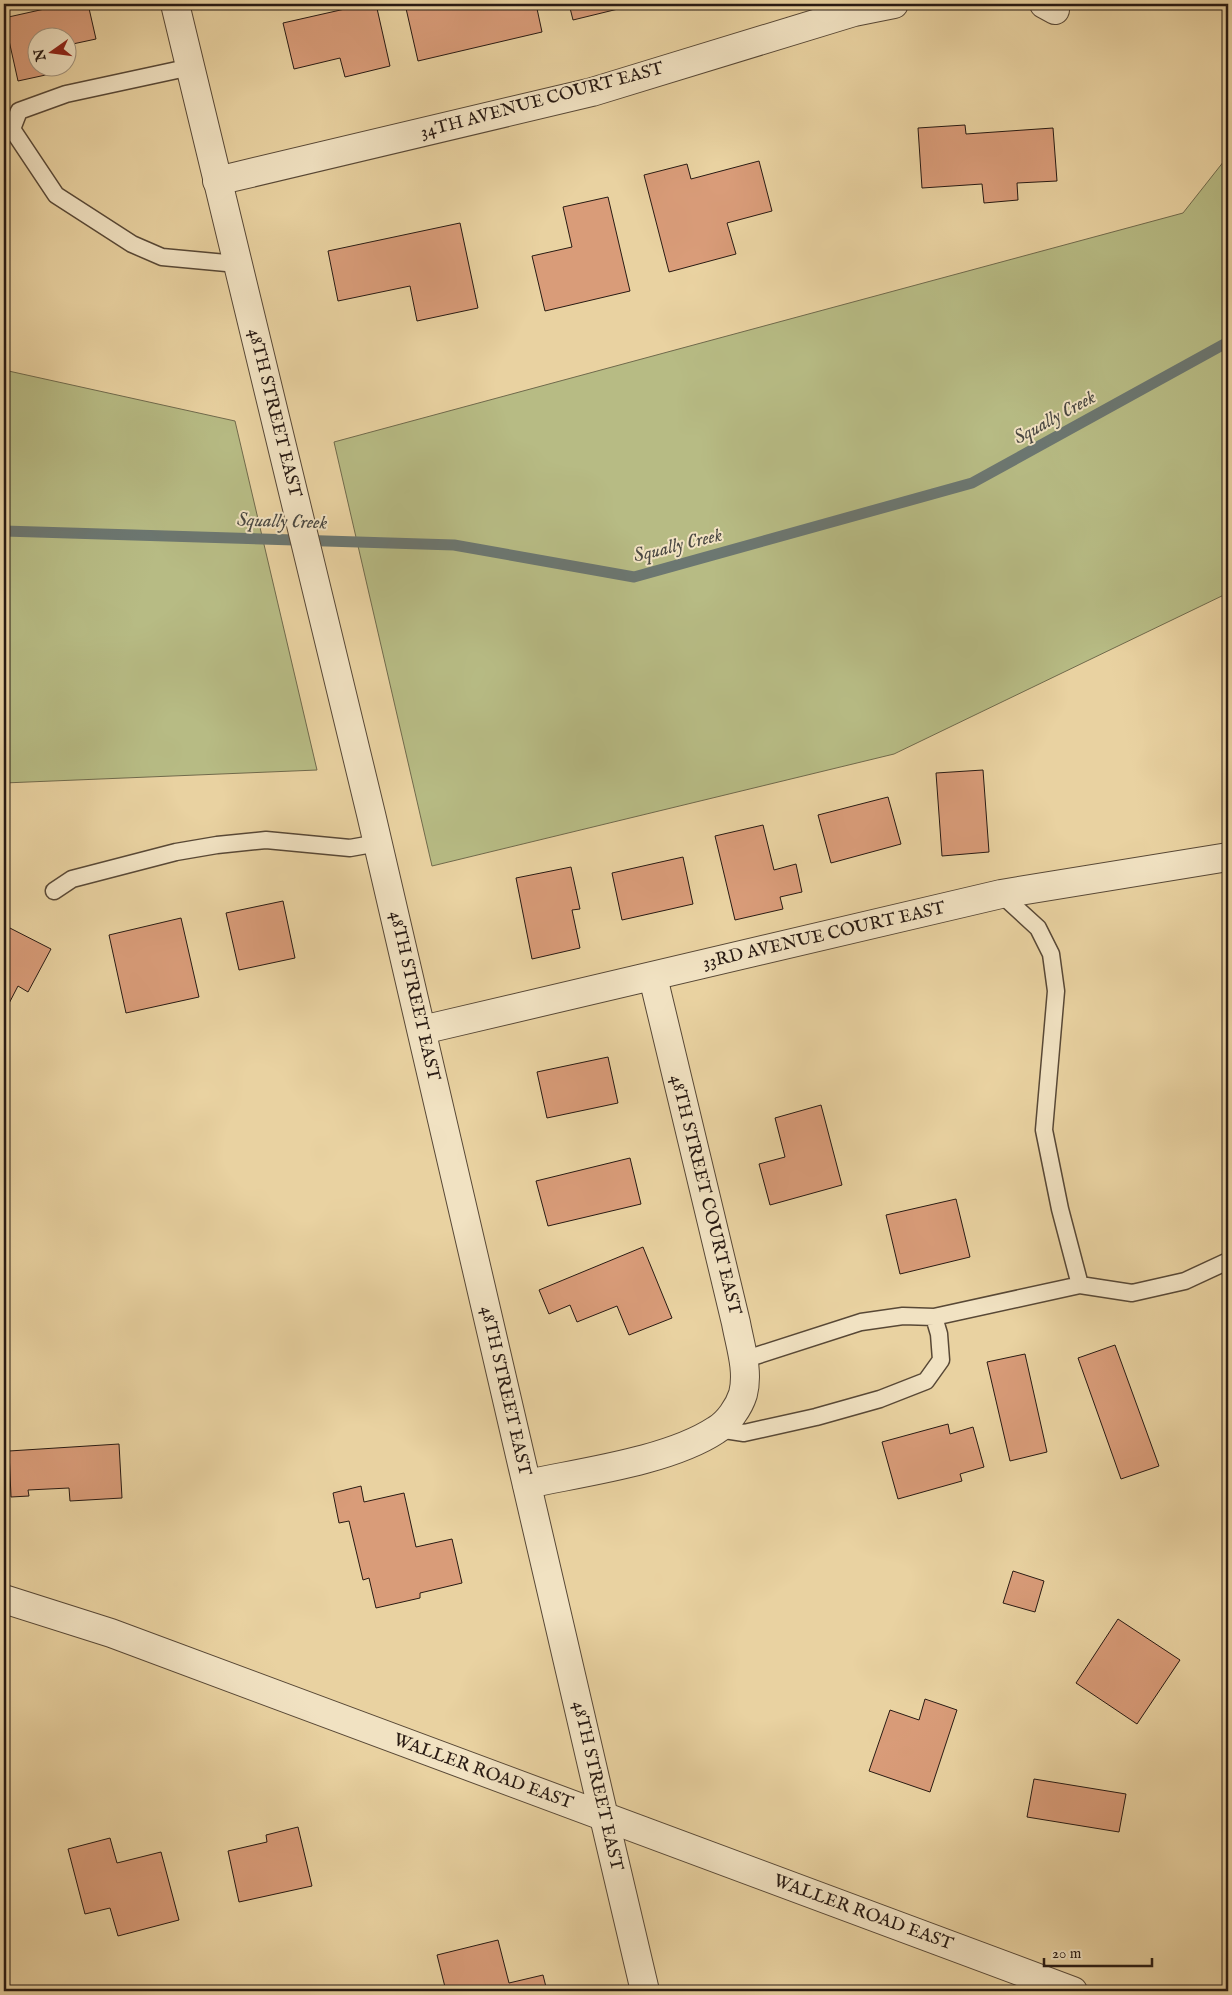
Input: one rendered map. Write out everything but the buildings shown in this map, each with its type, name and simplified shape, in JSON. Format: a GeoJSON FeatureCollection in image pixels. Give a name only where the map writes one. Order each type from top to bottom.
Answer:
{"type":"FeatureCollection","features":[{"type":"Feature","properties":{"kind":"street","name":"48TH STREET EAST"},"geometry":{"type":"LineString","coordinates":[[175,4],[372,814],[645,1991]]}},
{"type":"Feature","properties":{"kind":"street","name":"34TH AVENUE COURT EAST"},"geometry":{"type":"LineString","coordinates":[[218,181],[592,92],[854,12],[894,4]]}},
{"type":"Feature","properties":{"kind":"street","name":"33RD AVENUE COURT EAST"},"geometry":{"type":"LineString","coordinates":[[422,1030],[1001,894],[1228,857]]}},
{"type":"Feature","properties":{"kind":"street","name":"48TH STREET COURT EAST"},"geometry":{"type":"LineString","coordinates":[[653,977],[736,1322],[743,1360],[743,1393],[726,1421]]}},
{"type":"Feature","properties":{"kind":"street"},"geometry":{"type":"LineString","coordinates":[[527,1484],[670,1451],[726,1421]]}},
{"type":"Feature","properties":{"kind":"street","name":"WALLER ROAD EAST"},"geometry":{"type":"LineString","coordinates":[[4,1599],[111,1633],[1073,1991]]}},
{"type":"Feature","properties":{"kind":"lane"},"geometry":{"type":"LineString","coordinates":[[191,67],[66,94],[19,111],[12,130],[56,195],[132,244],[162,257],[237,264]]}},
{"type":"Feature","properties":{"kind":"lane"},"geometry":{"type":"LineString","coordinates":[[54,891],[72,879],[176,852],[217,845],[266,840],[350,848],[378,842]]}},
{"type":"Feature","properties":{"kind":"lane"},"geometry":{"type":"LineString","coordinates":[[1001,894],[1038,928],[1051,954],[1056,991],[1044,1130],[1080,1284]]}},
{"type":"Feature","properties":{"kind":"lane"},"geometry":{"type":"LineString","coordinates":[[743,1360],[862,1322],[903,1316],[934,1317],[1080,1284],[1132,1293],[1185,1281],[1228,1261]]}},
{"type":"Feature","properties":{"kind":"lane"},"geometry":{"type":"LineString","coordinates":[[726,1421],[744,1434],[880,1399],[926,1381],[941,1360],[939,1334],[934,1317]]}},
{"type":"Feature","properties":{"kind":"green space"},"geometry":{"type":"Polygon","coordinates":[[[1228,156],[1228,593],[894,754],[432,866],[334,442],[1183,213],[1228,156]]]}},
{"type":"Feature","properties":{"kind":"green space"},"geometry":{"type":"Polygon","coordinates":[[[4,370],[235,421],[317,770],[4,783],[4,370]]]}},
{"type":"Feature","properties":{"kind":"waterway","name":"Squally Creek"},"geometry":{"type":"LineString","coordinates":[[4,531],[454,545],[634,577],[972,483],[1228,342]]}}]}
